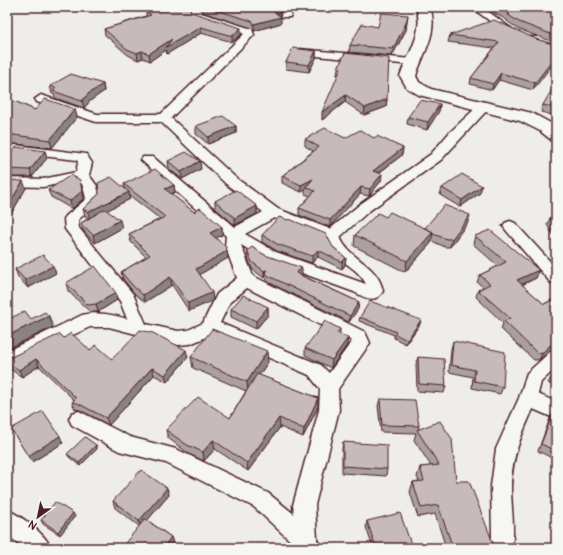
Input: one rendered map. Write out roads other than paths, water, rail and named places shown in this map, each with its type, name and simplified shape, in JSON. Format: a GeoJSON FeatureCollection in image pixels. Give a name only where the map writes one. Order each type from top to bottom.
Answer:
{"type":"FeatureCollection","features":[{"type":"Feature","properties":{"kind":"main road"},"geometry":{"type":"LineString","coordinates":[[423,7],[426,14],[426,25],[422,43],[412,62],[408,76],[414,85],[425,92],[526,117],[546,127],[556,135]]}},
{"type":"Feature","properties":{"kind":"street"},"geometry":{"type":"LineString","coordinates":[[41,98],[96,118],[164,118],[249,35],[248,31],[196,15],[196,7]]}},
{"type":"Feature","properties":{"kind":"street"},"geometry":{"type":"LineString","coordinates":[[476,7],[499,25],[527,40],[556,48]]}},
{"type":"Feature","properties":{"kind":"street"},"geometry":{"type":"LineString","coordinates":[[527,40],[556,40]]}},
{"type":"Feature","properties":{"kind":"street"},"geometry":{"type":"LineString","coordinates":[[299,52],[412,62]]}},
{"type":"Feature","properties":{"kind":"street"},"geometry":{"type":"LineString","coordinates":[[332,236],[364,208],[436,157],[454,136],[484,107]]}},
{"type":"Feature","properties":{"kind":"street"},"geometry":{"type":"LineString","coordinates":[[148,160],[234,234],[271,256],[360,288],[370,294],[375,291],[375,284],[367,274],[337,249],[332,236],[273,212],[230,181],[164,118]]}},
{"type":"Feature","properties":{"kind":"street"},"geometry":{"type":"LineString","coordinates":[[7,148],[81,157],[85,162],[82,175],[90,186],[93,200],[71,219],[72,230],[127,298],[140,329]]}},
{"type":"Feature","properties":{"kind":"street"},"geometry":{"type":"LineString","coordinates":[[7,182],[43,183],[82,175]]}},
{"type":"Feature","properties":{"kind":"street"},"geometry":{"type":"LineString","coordinates":[[234,234],[273,212]]}},
{"type":"Feature","properties":{"kind":"street"},"geometry":{"type":"LineString","coordinates":[[510,226],[556,278]]}},
{"type":"Feature","properties":{"kind":"street"},"geometry":{"type":"LineString","coordinates":[[234,234],[232,246],[246,280],[359,337],[361,343],[329,387],[329,410],[304,505],[308,544]]}},
{"type":"Feature","properties":{"kind":"street"},"geometry":{"type":"LineString","coordinates":[[209,328],[223,298],[246,280]]}},
{"type":"Feature","properties":{"kind":"street"},"geometry":{"type":"LineString","coordinates":[[7,359],[88,320],[109,321],[178,338],[190,337],[209,328],[218,329],[316,370],[329,387]]}},
{"type":"Feature","properties":{"kind":"street"},"geometry":{"type":"LineString","coordinates":[[501,548],[503,536],[501,486],[506,449],[528,398],[533,378],[556,357]]}},
{"type":"Feature","properties":{"kind":"street"},"geometry":{"type":"LineString","coordinates":[[528,398],[556,411]]}},
{"type":"Feature","properties":{"kind":"street"},"geometry":{"type":"LineString","coordinates":[[79,419],[126,445],[169,455],[261,500],[308,544]]}},
{"type":"Feature","properties":{"kind":"street"},"geometry":{"type":"LineString","coordinates":[[7,520],[40,548]]}}]}
